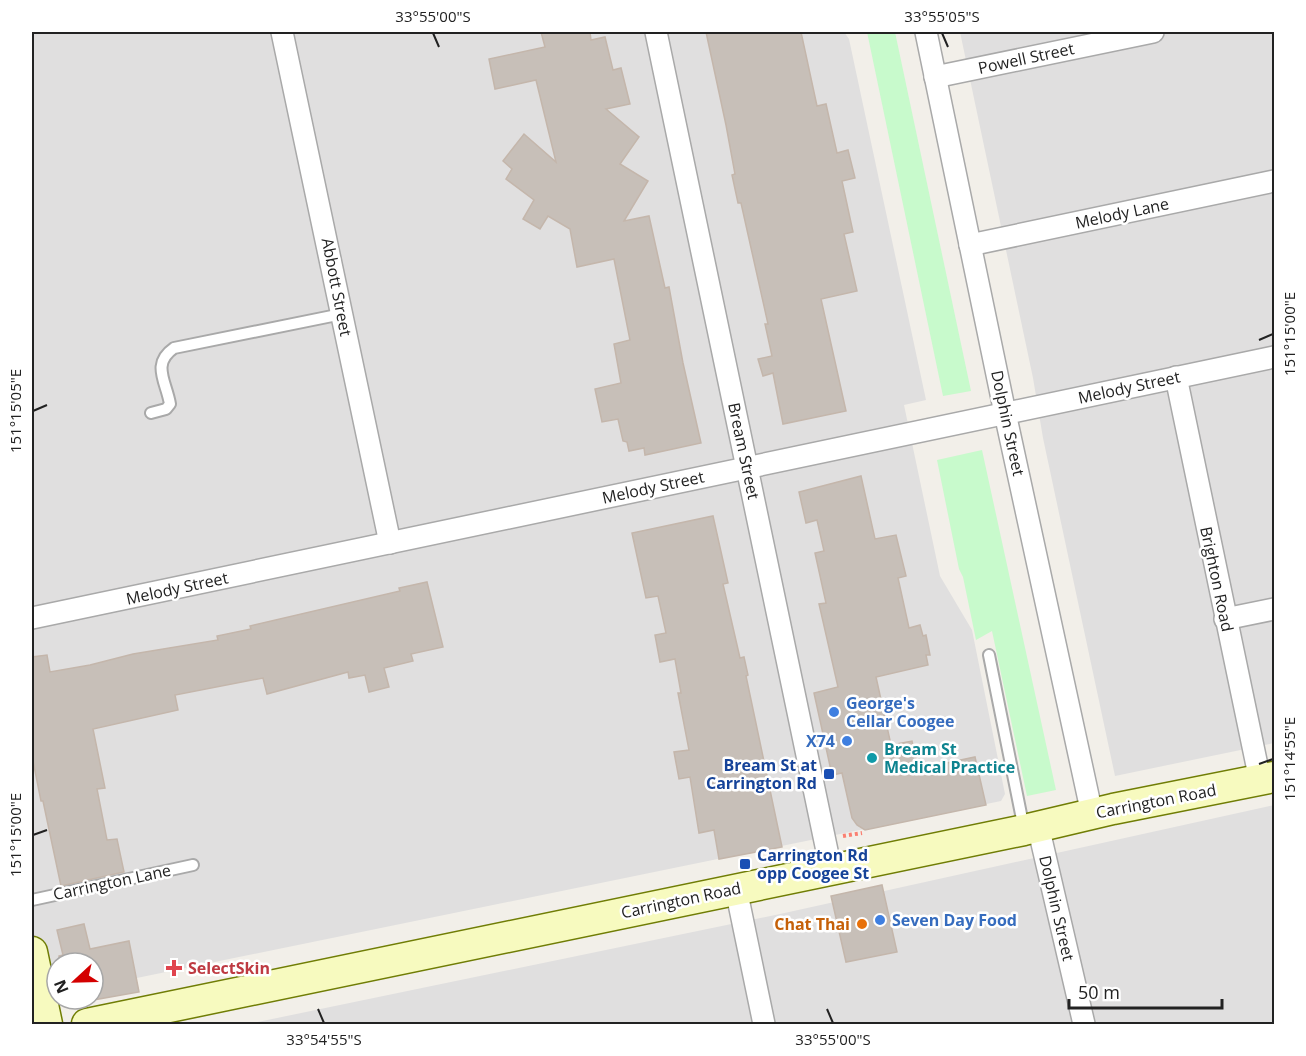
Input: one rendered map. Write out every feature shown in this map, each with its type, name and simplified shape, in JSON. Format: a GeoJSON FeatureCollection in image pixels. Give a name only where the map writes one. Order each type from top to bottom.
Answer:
{"type":"FeatureCollection","features":[{"type":"Feature","properties":{"kind":"main road","name":"Carrington Road"},"geometry":{"type":"LineString","coordinates":[[87,1024],[1267,779]]}},
{"type":"Feature","properties":{"kind":"main road"},"geometry":{"type":"LineString","coordinates":[[32,952],[47,1024]]}},
{"type":"Feature","properties":{"kind":"street","name":"Abbott Street"},"geometry":{"type":"LineString","coordinates":[[282,32],[390,543]]}},
{"type":"Feature","properties":{"kind":"street","name":"Bream Street"},"geometry":{"type":"LineString","coordinates":[[656,32],[831,870]]}},
{"type":"Feature","properties":{"kind":"street","name":"Dolphin Street"},"geometry":{"type":"LineString","coordinates":[[926,32],[1005,413],[1092,814]]}},
{"type":"Feature","properties":{"kind":"street","name":"Powell Street"},"geometry":{"type":"LineString","coordinates":[[935,77],[1153,32]]}},
{"type":"Feature","properties":{"kind":"street","name":"Melody Lane"},"geometry":{"type":"LineString","coordinates":[[970,245],[1275,181]]}},
{"type":"Feature","properties":{"kind":"street","name":"Melody Street"},"geometry":{"type":"LineString","coordinates":[[32,618],[1275,357]]}},
{"type":"Feature","properties":{"kind":"street","name":"Brighton Road"},"geometry":{"type":"LineString","coordinates":[[1176,377],[1225,619],[1267,779]]}},
{"type":"Feature","properties":{"kind":"street"},"geometry":{"type":"LineString","coordinates":[[1225,619],[1275,609]]}},
{"type":"Feature","properties":{"kind":"street","name":"Dolphin Street"},"geometry":{"type":"LineString","coordinates":[[1031,828],[1084,1024]]}},
{"type":"Feature","properties":{"kind":"street"},"geometry":{"type":"LineString","coordinates":[[736,889],[764,1024]]}},
{"type":"Feature","properties":{"kind":"lane"},"geometry":{"type":"LineString","coordinates":[[151,414],[166,409],[170,404],[160,364],[164,354],[174,348],[342,314]]}},
{"type":"Feature","properties":{"kind":"lane"},"geometry":{"type":"LineString","coordinates":[[989,655],[1031,828]]}},
{"type":"Feature","properties":{"kind":"lane","name":"Carrington Lane"},"geometry":{"type":"LineString","coordinates":[[32,900],[193,865]]}},
{"type":"Feature","properties":{"kind":"path"},"geometry":{"type":"LineString","coordinates":[[843,836],[862,833]]}},
{"type":"Feature","properties":{"kind":"shaded area"},"geometry":{"type":"Polygon","coordinates":[[[32,32],[844,32],[849,39],[926,400],[904,405],[940,576],[972,630],[1005,794],[1001,801],[105,985],[105,951],[45,951],[45,997],[32,1000],[32,32]]]}},
{"type":"Feature","properties":{"kind":"shaded area"},"geometry":{"type":"Polygon","coordinates":[[[960,32],[1274,32],[1274,743],[1115,776],[960,32]]]}},
{"type":"Feature","properties":{"kind":"shaded area"},"geometry":{"type":"Polygon","coordinates":[[[1274,805],[1274,1024],[248,1024],[780,914],[1274,805]]]}},
{"type":"Feature","properties":{"kind":"green space"},"geometry":{"type":"Polygon","coordinates":[[[867,32],[895,32],[971,391],[943,396],[867,32]]]}},
{"type":"Feature","properties":{"kind":"green space"},"geometry":{"type":"Polygon","coordinates":[[[982,450],[1056,790],[1027,796],[992,631],[976,640],[937,460],[982,450]]]}},
{"type":"Feature","properties":{"kind":"building"},"geometry":{"type":"Polygon","coordinates":[[[541,32],[590,32],[591,40],[605,37],[613,70],[621,68],[630,104],[606,109],[639,137],[620,164],[648,181],[624,221],[649,216],[665,288],[669,287],[701,443],[645,455],[644,448],[629,451],[627,442],[623,441],[618,419],[602,422],[595,389],[621,383],[614,344],[630,340],[614,259],[577,267],[570,229],[548,216],[540,229],[523,219],[534,200],[506,179],[512,169],[503,161],[524,134],[556,162],[536,80],[495,89],[489,59],[545,47],[541,32]]]}},
{"type":"Feature","properties":{"kind":"building"},"geometry":{"type":"Polygon","coordinates":[[[706,32],[801,32],[817,106],[826,104],[837,153],[848,150],[855,178],[842,181],[853,232],[844,234],[857,291],[821,299],[846,411],[783,424],[773,373],[763,376],[758,359],[772,356],[765,324],[768,324],[741,203],[738,203],[732,175],[735,174],[706,32]]]}},
{"type":"Feature","properties":{"kind":"building"},"geometry":{"type":"Polygon","coordinates":[[[861,476],[875,539],[896,535],[906,576],[898,578],[909,628],[920,625],[923,636],[926,635],[930,655],[926,655],[928,665],[876,677],[891,745],[912,741],[918,769],[975,757],[986,805],[865,830],[852,818],[842,773],[832,775],[814,693],[838,687],[819,604],[826,603],[815,553],[824,551],[817,520],[806,523],[799,492],[861,476]]]}},
{"type":"Feature","properties":{"kind":"building"},"geometry":{"type":"Polygon","coordinates":[[[713,516],[728,583],[723,584],[740,658],[744,657],[782,847],[719,859],[714,830],[699,833],[690,777],[679,779],[674,752],[689,750],[678,693],[681,693],[675,659],[660,662],[655,635],[666,633],[658,596],[646,598],[632,533],[713,516]]]}},
{"type":"Feature","properties":{"kind":"building"},"geometry":{"type":"Polygon","coordinates":[[[427,582],[443,647],[411,654],[413,661],[384,668],[389,687],[369,692],[365,675],[349,678],[348,672],[267,694],[263,678],[175,695],[178,710],[93,729],[105,788],[97,789],[107,840],[117,839],[124,872],[61,886],[32,756],[32,657],[47,655],[50,672],[90,665],[133,654],[218,640],[217,636],[251,629],[250,626],[400,591],[399,588],[427,582]]]}},
{"type":"Feature","properties":{"kind":"building"},"geometry":{"type":"Polygon","coordinates":[[[882,885],[897,952],[846,962],[831,896],[882,885]]]}},
{"type":"Feature","properties":{"kind":"building"},"geometry":{"type":"Polygon","coordinates":[[[84,924],[90,949],[129,941],[139,992],[105,998],[105,951],[62,951],[57,930],[84,924]]]}},
{"type":"Feature","properties":{"kind":"place","name":"George's Cellar Coogee"},"geometry":{"type":"Point","coordinates":[834,712]}},
{"type":"Feature","properties":{"kind":"place","name":"X74"},"geometry":{"type":"Point","coordinates":[847,741]}},
{"type":"Feature","properties":{"kind":"place","name":"Bream St Medical Practice"},"geometry":{"type":"Point","coordinates":[872,758]}},
{"type":"Feature","properties":{"kind":"place","name":"Bream St at Carrington Rd"},"geometry":{"type":"Point","coordinates":[829,774]}},
{"type":"Feature","properties":{"kind":"place","name":"Carrington Rd opp Coogee St"},"geometry":{"type":"Point","coordinates":[745,864]}},
{"type":"Feature","properties":{"kind":"place","name":"Seven Day Food"},"geometry":{"type":"Point","coordinates":[880,920]}},
{"type":"Feature","properties":{"kind":"place","name":"Chat Thai"},"geometry":{"type":"Point","coordinates":[862,924]}},
{"type":"Feature","properties":{"kind":"place","name":"SelectSkin"},"geometry":{"type":"Point","coordinates":[174,968]}}]}
